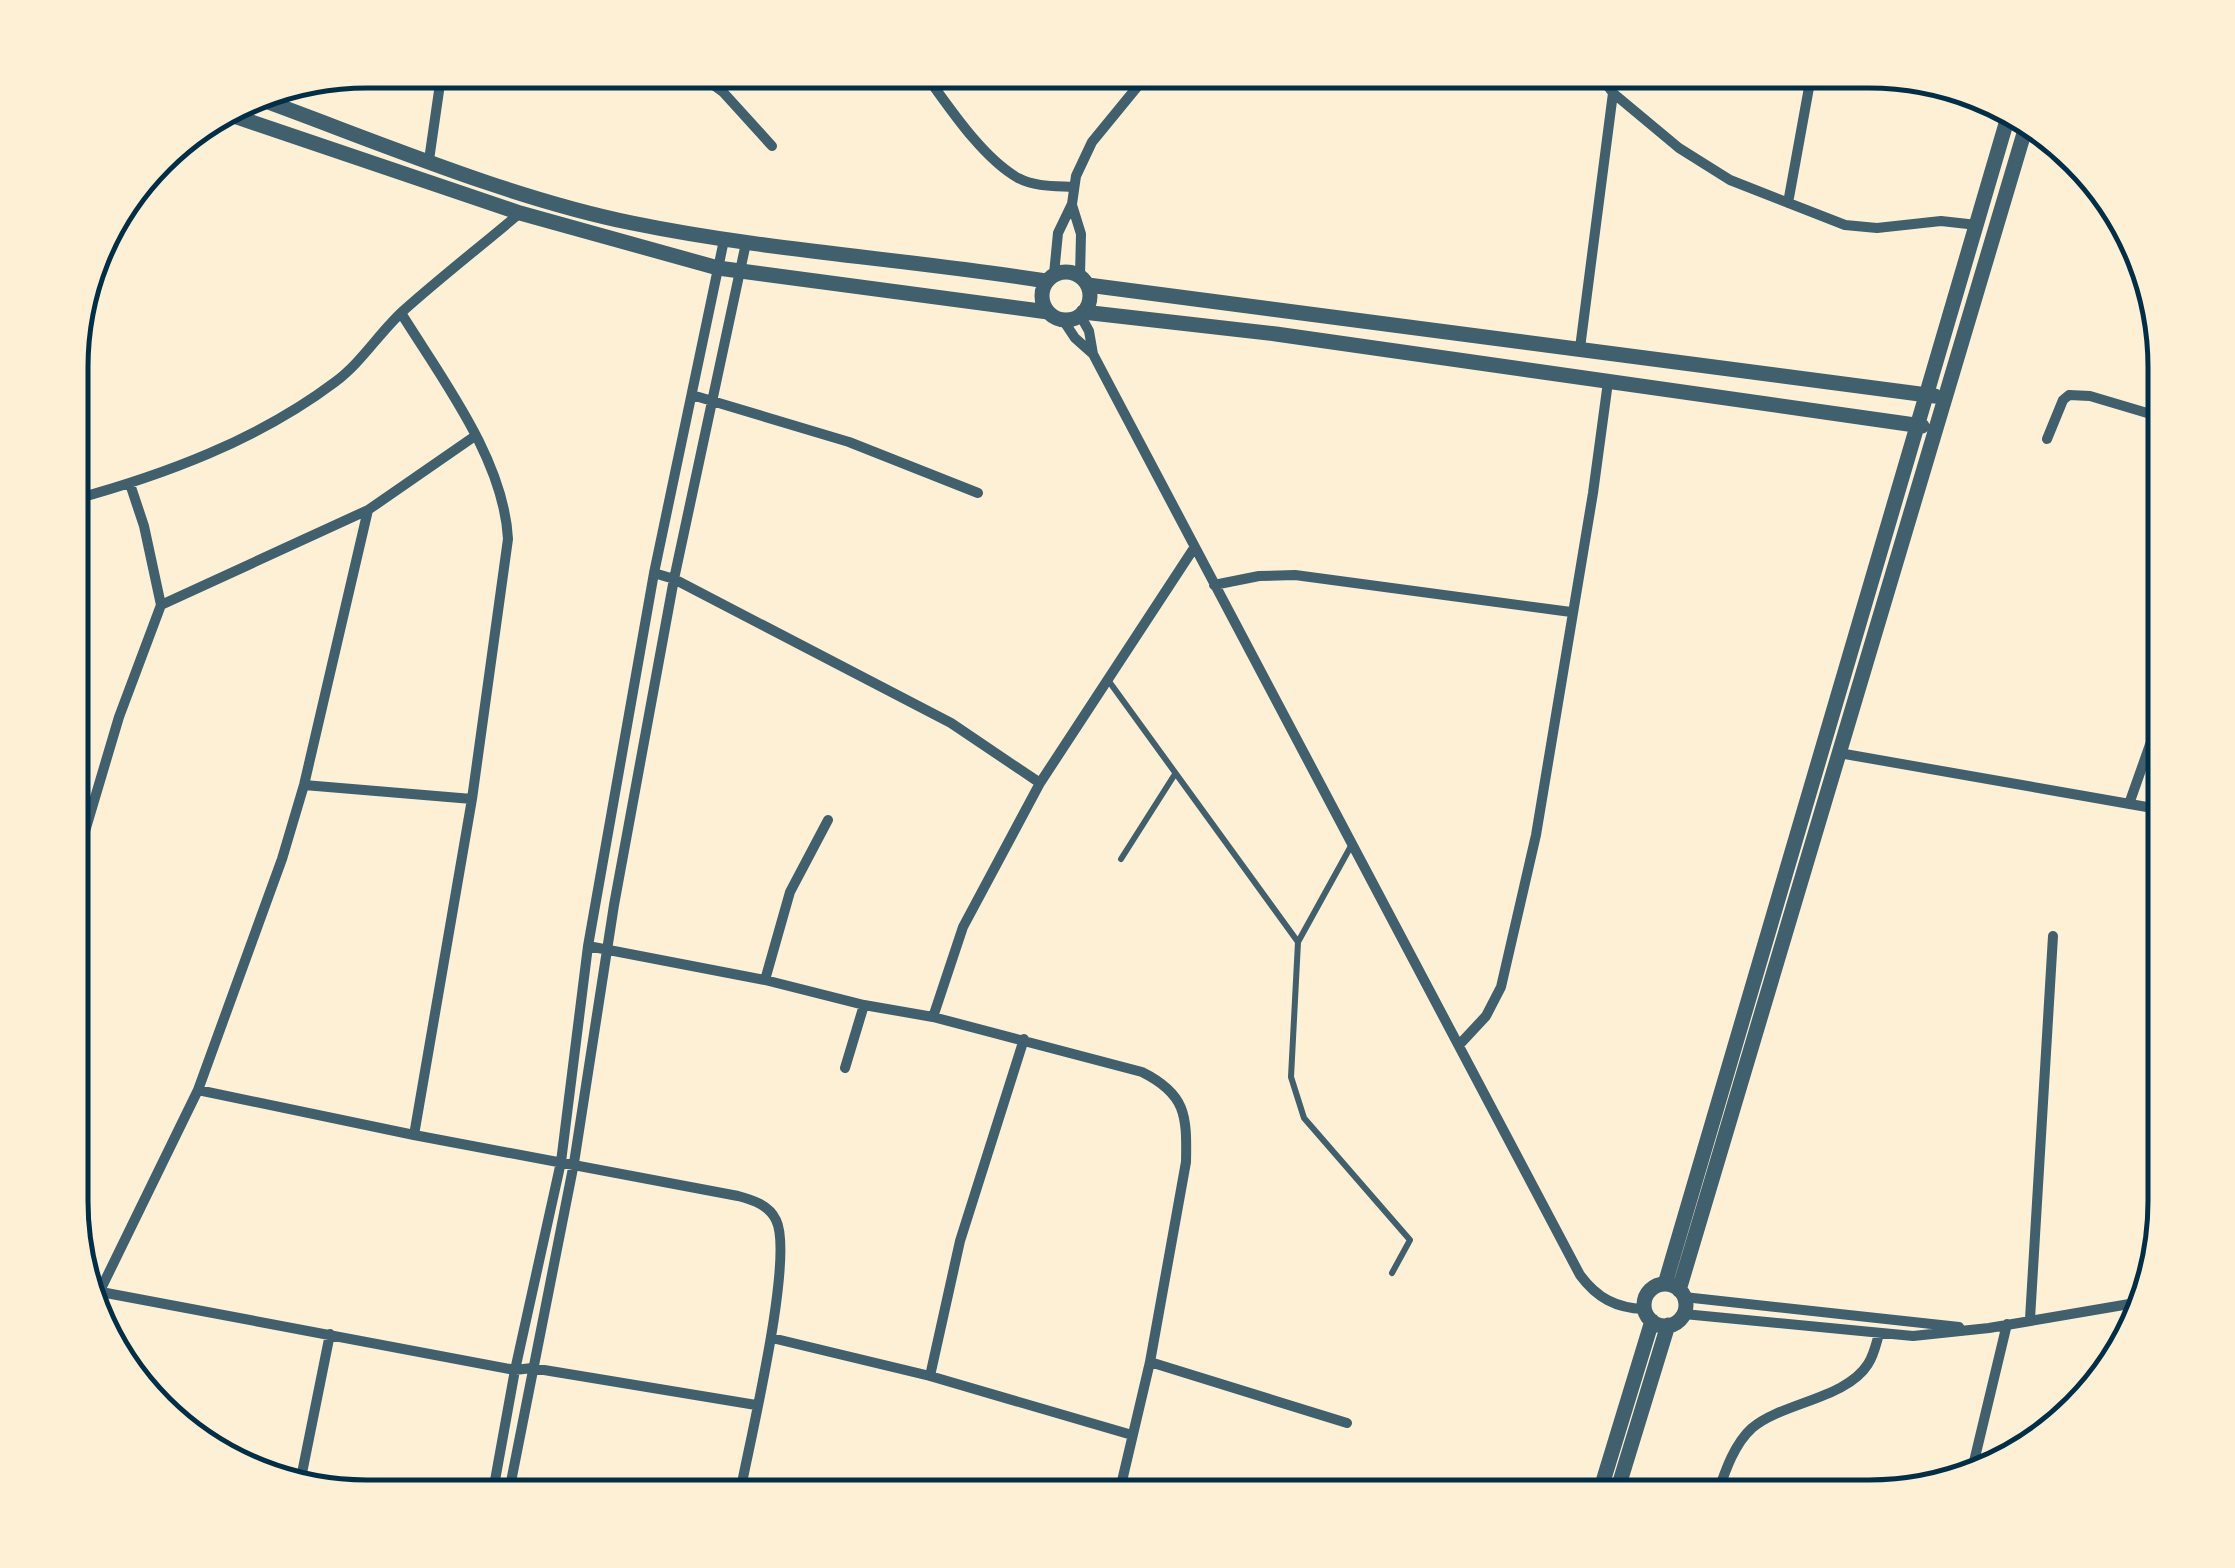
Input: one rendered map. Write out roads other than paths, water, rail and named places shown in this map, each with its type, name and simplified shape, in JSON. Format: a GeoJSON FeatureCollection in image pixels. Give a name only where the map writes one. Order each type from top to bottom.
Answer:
{"type":"FeatureCollection","features":[{"type":"Feature","properties":{"kind":"street"},"geometry":{"type":"LineString","coordinates":[[428,160],[439,88]]}},
{"type":"Feature","properties":{"kind":"street"},"geometry":{"type":"LineString","coordinates":[[718,88],[772,146]]}},
{"type":"Feature","properties":{"kind":"street"},"geometry":{"type":"LineString","coordinates":[[936,88],[996,162],[1020,179],[1043,186],[1074,187]]}},
{"type":"Feature","properties":{"kind":"street"},"geometry":{"type":"LineString","coordinates":[[1093,354],[1041,296],[1050,278],[1058,233],[1092,142],[1136,88]]}},
{"type":"Feature","properties":{"kind":"street"},"geometry":{"type":"LineString","coordinates":[[1610,88],[1679,148],[1730,180],[1788,203],[1861,227],[1941,221],[1978,225]]}},
{"type":"Feature","properties":{"kind":"street"},"geometry":{"type":"LineString","coordinates":[[1788,203],[1809,88]]}},
{"type":"Feature","properties":{"kind":"street"},"geometry":{"type":"LineString","coordinates":[[1580,348],[1613,92]]}},
{"type":"Feature","properties":{"kind":"street"},"geometry":{"type":"LineString","coordinates":[[274,104],[534,196],[628,222],[724,240],[1050,278],[1063,271],[1084,280],[1944,398]]}},
{"type":"Feature","properties":{"kind":"street"},"geometry":{"type":"LineString","coordinates":[[240,118],[520,213],[718,268],[1055,316],[1082,314],[1276,334],[1936,427]]}},
{"type":"Feature","properties":{"kind":"street"},"geometry":{"type":"LineString","coordinates":[[1684,1314],[1676,1290],[1916,425],[2006,124]]}},
{"type":"Feature","properties":{"kind":"street"},"geometry":{"type":"LineString","coordinates":[[1676,1290],[2023,135]]}},
{"type":"Feature","properties":{"kind":"street"},"geometry":{"type":"LineString","coordinates":[[1072,204],[1081,234],[1089,302],[1082,314],[1093,354],[1580,1275],[1601,1298],[1655,1319],[1684,1314],[1913,1336],[2128,1304]]}},
{"type":"Feature","properties":{"kind":"street"},"geometry":{"type":"LineString","coordinates":[[87,496],[214,452],[316,396],[349,371],[401,313],[520,213]]}},
{"type":"Feature","properties":{"kind":"street"},"geometry":{"type":"LineString","coordinates":[[495,1480],[561,1162],[588,946],[654,573],[724,240]]}},
{"type":"Feature","properties":{"kind":"street"},"geometry":{"type":"LineString","coordinates":[[511,1480],[574,1164],[607,950],[674,579],[746,243]]}},
{"type":"Feature","properties":{"kind":"street"},"geometry":{"type":"LineString","coordinates":[[401,313],[476,436],[503,499],[508,539],[472,799],[414,1135]]}},
{"type":"Feature","properties":{"kind":"street"},"geometry":{"type":"LineString","coordinates":[[1460,1045],[1486,1016],[1501,987],[1536,835],[1594,493],[1608,382]]}},
{"type":"Feature","properties":{"kind":"street"},"geometry":{"type":"LineString","coordinates":[[692,394],[849,442],[978,493]]}},
{"type":"Feature","properties":{"kind":"street"},"geometry":{"type":"LineString","coordinates":[[2048,439],[2069,394],[2090,396],[2147,413]]}},
{"type":"Feature","properties":{"kind":"street"},"geometry":{"type":"LineString","coordinates":[[162,605],[368,510],[476,436]]}},
{"type":"Feature","properties":{"kind":"street"},"geometry":{"type":"LineString","coordinates":[[88,823],[119,717],[162,605],[130,484]]}},
{"type":"Feature","properties":{"kind":"street"},"geometry":{"type":"LineString","coordinates":[[102,1289],[198,1090],[282,859],[304,785],[368,510]]}},
{"type":"Feature","properties":{"kind":"street"},"geometry":{"type":"LineString","coordinates":[[932,1017],[964,927],[1040,784],[1194,548]]}},
{"type":"Feature","properties":{"kind":"street"},"geometry":{"type":"LineString","coordinates":[[654,573],[674,579],[951,723],[1040,784]]}},
{"type":"Feature","properties":{"kind":"street"},"geometry":{"type":"LineString","coordinates":[[1214,585],[1259,576],[1295,575],[1571,612]]}},
{"type":"Feature","properties":{"kind":"street"},"geometry":{"type":"LineString","coordinates":[[1839,753],[2147,807]]}},
{"type":"Feature","properties":{"kind":"street"},"geometry":{"type":"LineString","coordinates":[[2129,804],[2147,753]]}},
{"type":"Feature","properties":{"kind":"street"},"geometry":{"type":"LineString","coordinates":[[304,785],[472,799]]}},
{"type":"Feature","properties":{"kind":"street"},"geometry":{"type":"LineString","coordinates":[[765,980],[790,892],[828,820]]}},
{"type":"Feature","properties":{"kind":"street"},"geometry":{"type":"LineString","coordinates":[[2030,1320],[2053,936]]}},
{"type":"Feature","properties":{"kind":"street"},"geometry":{"type":"LineString","coordinates":[[588,946],[932,1017],[1142,1072],[1167,1084],[1180,1104],[1187,1128],[1186,1162],[1150,1362],[1122,1480]]}},
{"type":"Feature","properties":{"kind":"street"},"geometry":{"type":"LineString","coordinates":[[845,1068],[864,1005]]}},
{"type":"Feature","properties":{"kind":"street"},"geometry":{"type":"LineString","coordinates":[[930,1376],[960,1241],[1024,1039]]}},
{"type":"Feature","properties":{"kind":"street"},"geometry":{"type":"LineString","coordinates":[[198,1090],[738,1196],[768,1208],[781,1233],[772,1338],[742,1480]]}},
{"type":"Feature","properties":{"kind":"street"},"geometry":{"type":"LineString","coordinates":[[1619,1480],[1655,1319],[1651,1290],[1975,1329]]}},
{"type":"Feature","properties":{"kind":"street"},"geometry":{"type":"LineString","coordinates":[[103,1292],[515,1370],[532,1368],[756,1405]]}},
{"type":"Feature","properties":{"kind":"street"},"geometry":{"type":"LineString","coordinates":[[1604,1480],[1655,1319]]}},
{"type":"Feature","properties":{"kind":"street"},"geometry":{"type":"LineString","coordinates":[[1974,1460],[2007,1324]]}},
{"type":"Feature","properties":{"kind":"street"},"geometry":{"type":"LineString","coordinates":[[301,1473],[330,1334]]}},
{"type":"Feature","properties":{"kind":"street"},"geometry":{"type":"LineString","coordinates":[[1723,1480],[1750,1430],[1857,1376],[1868,1364],[1879,1334]]}},
{"type":"Feature","properties":{"kind":"street"},"geometry":{"type":"LineString","coordinates":[[772,1338],[930,1376],[1132,1435]]}},
{"type":"Feature","properties":{"kind":"street"},"geometry":{"type":"LineString","coordinates":[[1150,1362],[1348,1424]]}},
{"type":"Feature","properties":{"kind":"lane"},"geometry":{"type":"LineString","coordinates":[[1106,679],[1298,942]]}},
{"type":"Feature","properties":{"kind":"lane"},"geometry":{"type":"LineString","coordinates":[[1121,859],[1175,774]]}},
{"type":"Feature","properties":{"kind":"lane"},"geometry":{"type":"LineString","coordinates":[[1352,844],[1298,942],[1291,1077],[1304,1118],[1410,1240],[1392,1273]]}}]}
